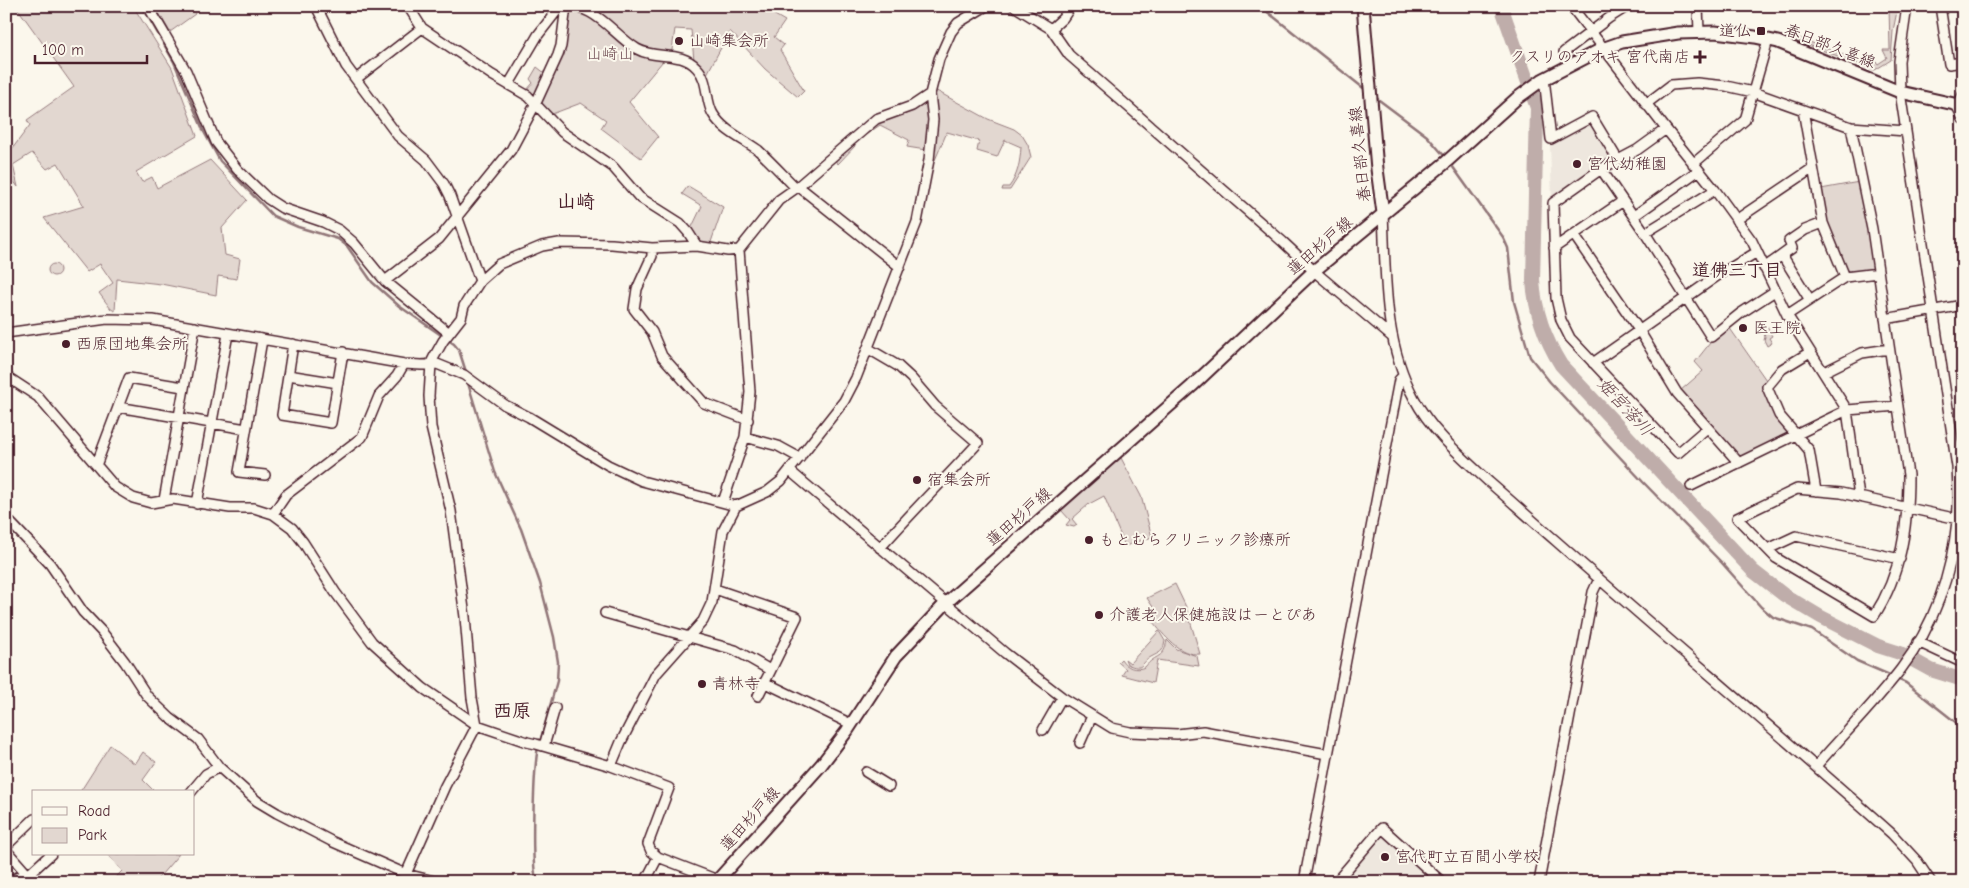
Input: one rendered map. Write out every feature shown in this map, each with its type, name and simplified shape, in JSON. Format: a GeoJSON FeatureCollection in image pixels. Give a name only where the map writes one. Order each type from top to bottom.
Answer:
{"type":"FeatureCollection","features":[{"type":"Feature","properties":{"kind":"main road","name":"春日部久喜線"},"geometry":{"type":"LineString","coordinates":[[1363,6],[1377,169],[1384,213]]}},
{"type":"Feature","properties":{"kind":"main road","name":"春日部久喜線"},"geometry":{"type":"LineString","coordinates":[[1384,213],[1445,163],[1516,99],[1543,79],[1602,49],[1643,37],[1699,32],[1735,34],[1768,40],[1812,55],[1900,92],[1961,102]]}},
{"type":"Feature","properties":{"kind":"main road","name":"蓮田杉戸線"},"geometry":{"type":"LineString","coordinates":[[719,881],[821,764],[851,724],[896,656],[946,603],[1192,386],[1314,272],[1384,213]]}},
{"type":"Feature","properties":{"kind":"main road"},"geometry":{"type":"LineString","coordinates":[[8,882],[31,879]]}},
{"type":"Feature","properties":{"kind":"street"},"geometry":{"type":"LineString","coordinates":[[148,6],[186,71],[216,142],[237,169],[264,195],[282,208],[323,222],[339,230],[354,243],[385,281],[449,333]]}},
{"type":"Feature","properties":{"kind":"street"},"geometry":{"type":"LineString","coordinates":[[316,6],[346,66],[398,136],[426,160],[444,184],[480,281]]}},
{"type":"Feature","properties":{"kind":"street"},"geometry":{"type":"LineString","coordinates":[[408,6],[422,28],[536,103],[562,132],[613,167],[639,197],[680,223],[697,246]]}},
{"type":"Feature","properties":{"kind":"street"},"geometry":{"type":"LineString","coordinates":[[385,281],[432,246],[458,218],[507,156],[536,103],[561,46],[566,6]]}},
{"type":"Feature","properties":{"kind":"street"},"geometry":{"type":"LineString","coordinates":[[509,84],[538,35],[559,8],[572,6],[601,18],[630,44],[643,52],[679,57],[698,68],[705,82],[713,114],[723,126],[760,152],[797,187],[900,267]]}},
{"type":"Feature","properties":{"kind":"street"},"geometry":{"type":"LineString","coordinates":[[611,766],[621,742],[656,674],[703,621],[712,602],[719,547],[723,531],[736,506],[767,492],[790,472],[844,401],[869,349],[917,222],[929,160],[933,120],[930,94],[939,59],[951,32],[958,23],[974,9],[986,6]]}},
{"type":"Feature","properties":{"kind":"street"},"geometry":{"type":"LineString","coordinates":[[1014,6],[1051,29],[1069,55],[1261,223],[1314,272],[1392,337]]}},
{"type":"Feature","properties":{"kind":"street"},"geometry":{"type":"LineString","coordinates":[[1051,29],[1063,18],[1071,6]]}},
{"type":"Feature","properties":{"kind":"street"},"geometry":{"type":"LineString","coordinates":[[1571,6],[1602,49],[1715,190],[1752,241],[1787,315],[1847,410],[1859,498]]}},
{"type":"Feature","properties":{"kind":"street"},"geometry":{"type":"LineString","coordinates":[[1564,52],[1628,6]]}},
{"type":"Feature","properties":{"kind":"street"},"geometry":{"type":"LineString","coordinates":[[1698,6],[1699,32]]}},
{"type":"Feature","properties":{"kind":"street"},"geometry":{"type":"LineString","coordinates":[[1816,766],[1902,668],[1918,642],[1943,590],[1960,520],[1957,468],[1900,92],[1899,61],[1907,6]]}},
{"type":"Feature","properties":{"kind":"street"},"geometry":{"type":"LineString","coordinates":[[1940,6],[1949,64],[1963,62]]}},
{"type":"Feature","properties":{"kind":"street"},"geometry":{"type":"LineString","coordinates":[[356,79],[422,28]]}},
{"type":"Feature","properties":{"kind":"street"},"geometry":{"type":"LineString","coordinates":[[1634,216],[1696,167],[1745,120],[1768,40]]}},
{"type":"Feature","properties":{"kind":"street"},"geometry":{"type":"LineString","coordinates":[[1543,79],[1551,139],[1592,117],[1618,160]]}},
{"type":"Feature","properties":{"kind":"street"},"geometry":{"type":"LineString","coordinates":[[1646,104],[1671,85],[1706,84],[1753,92],[1851,127],[1906,131]]}},
{"type":"Feature","properties":{"kind":"street"},"geometry":{"type":"LineString","coordinates":[[724,502],[745,437],[750,392],[739,250],[779,200],[797,187],[876,119],[912,106],[930,94]]}},
{"type":"Feature","properties":{"kind":"street"},"geometry":{"type":"LineString","coordinates":[[1961,102],[1963,119]]}},
{"type":"Feature","properties":{"kind":"street"},"geometry":{"type":"LineString","coordinates":[[1803,110],[1823,223],[1845,278]]}},
{"type":"Feature","properties":{"kind":"street"},"geometry":{"type":"LineString","coordinates":[[1851,127],[1872,230],[1908,475],[1908,508],[1904,544],[1885,600],[1874,616],[1776,558],[1737,518],[1797,489],[1859,498],[1908,508],[1960,520]]}},
{"type":"Feature","properties":{"kind":"street"},"geometry":{"type":"LineString","coordinates":[[1666,130],[1637,150],[1601,169],[1553,203],[1556,298],[1561,320],[1570,338],[1678,453],[1707,428]]}},
{"type":"Feature","properties":{"kind":"street"},"geometry":{"type":"LineString","coordinates":[[1736,220],[1813,168]]}},
{"type":"Feature","properties":{"kind":"street"},"geometry":{"type":"LineString","coordinates":[[1601,169],[1634,216],[1710,337],[1741,313],[1775,291]]}},
{"type":"Feature","properties":{"kind":"street"},"geometry":{"type":"LineString","coordinates":[[1645,233],[1715,190]]}},
{"type":"Feature","properties":{"kind":"street"},"geometry":{"type":"LineString","coordinates":[[1554,248],[1623,201]]}},
{"type":"Feature","properties":{"kind":"street"},"geometry":{"type":"LineString","coordinates":[[1384,213],[1384,276],[1392,337],[1403,376],[1415,400],[1433,428],[1471,466],[1892,834],[1917,861],[1931,882]]}},
{"type":"Feature","properties":{"kind":"street"},"geometry":{"type":"LineString","coordinates":[[1764,268],[1792,248],[1789,241],[1805,230],[1823,223]]}},
{"type":"Feature","properties":{"kind":"street"},"geometry":{"type":"LineString","coordinates":[[1574,235],[1639,330],[1677,393],[1739,463]]}},
{"type":"Feature","properties":{"kind":"street"},"geometry":{"type":"LineString","coordinates":[[406,878],[445,786],[477,725],[472,698],[465,617],[452,511],[431,426],[429,396],[431,363],[443,341],[461,318],[464,306],[480,281],[499,264],[542,246],[559,242],[652,248],[697,246],[728,251],[739,250]]}},
{"type":"Feature","properties":{"kind":"street"},"geometry":{"type":"LineString","coordinates":[[652,248],[652,256],[637,289],[634,309],[652,332],[662,356],[704,403],[748,420]]}},
{"type":"Feature","properties":{"kind":"street"},"geometry":{"type":"LineString","coordinates":[[1593,363],[1685,297],[1757,252]]}},
{"type":"Feature","properties":{"kind":"street"},"geometry":{"type":"LineString","coordinates":[[1782,255],[1810,300]]}},
{"type":"Feature","properties":{"kind":"street"},"geometry":{"type":"LineString","coordinates":[[1787,315],[1845,278],[1878,273]]}},
{"type":"Feature","properties":{"kind":"street"},"geometry":{"type":"LineString","coordinates":[[1885,319],[1963,306]]}},
{"type":"Feature","properties":{"kind":"street"},"geometry":{"type":"LineString","coordinates":[[6,333],[107,319],[153,320],[404,364],[437,364],[470,379],[505,405],[529,417],[608,465],[642,481],[736,506]]}},
{"type":"Feature","properties":{"kind":"street"},"geometry":{"type":"LineString","coordinates":[[164,500],[195,327]]}},
{"type":"Feature","properties":{"kind":"street"},"geometry":{"type":"LineString","coordinates":[[197,504],[228,334]]}},
{"type":"Feature","properties":{"kind":"street"},"geometry":{"type":"LineString","coordinates":[[262,340],[239,472],[265,475]]}},
{"type":"Feature","properties":{"kind":"street"},"geometry":{"type":"LineString","coordinates":[[293,344],[282,415],[331,423],[343,352]]}},
{"type":"Feature","properties":{"kind":"street"},"geometry":{"type":"LineString","coordinates":[[869,349],[898,366],[935,406],[978,443],[880,548]]}},
{"type":"Feature","properties":{"kind":"street"},"geometry":{"type":"LineString","coordinates":[[1824,372],[1862,352],[1890,349]]}},
{"type":"Feature","properties":{"kind":"street"},"geometry":{"type":"LineString","coordinates":[[1810,352],[1782,369],[1767,387],[1779,415],[1809,450],[1816,491]]}},
{"type":"Feature","properties":{"kind":"street"},"geometry":{"type":"LineString","coordinates":[[273,514],[286,495],[362,437],[379,396],[397,376],[404,364]]}},
{"type":"Feature","properties":{"kind":"street"},"geometry":{"type":"LineString","coordinates":[[288,375],[338,383]]}},
{"type":"Feature","properties":{"kind":"street"},"geometry":{"type":"LineString","coordinates":[[6,376],[38,397],[116,487],[133,498],[151,503],[173,499],[230,508],[254,508],[273,514],[292,528],[303,542],[334,592],[372,642],[423,688],[477,725],[527,742],[611,766],[669,788],[648,844],[650,852],[658,857],[719,881]]}},
{"type":"Feature","properties":{"kind":"street"},"geometry":{"type":"LineString","coordinates":[[1304,882],[1397,390],[1399,380],[1403,376]]}},
{"type":"Feature","properties":{"kind":"street"},"geometry":{"type":"LineString","coordinates":[[97,463],[129,378],[183,387]]}},
{"type":"Feature","properties":{"kind":"street"},"geometry":{"type":"LineString","coordinates":[[1691,486],[1847,410],[1898,406]]}},
{"type":"Feature","properties":{"kind":"street"},"geometry":{"type":"LineString","coordinates":[[118,407],[246,429]]}},
{"type":"Feature","properties":{"kind":"street"},"geometry":{"type":"LineString","coordinates":[[745,437],[778,446],[800,458]]}},
{"type":"Feature","properties":{"kind":"street"},"geometry":{"type":"LineString","coordinates":[[790,472],[1005,654],[1062,696],[1112,728],[1130,732],[1177,734],[1203,731],[1327,754]]}},
{"type":"Feature","properties":{"kind":"street"},"geometry":{"type":"LineString","coordinates":[[6,518],[50,564],[83,612],[102,632],[125,662],[147,696],[170,718],[198,739],[219,767],[257,801],[277,814],[406,878],[438,882]]}},
{"type":"Feature","properties":{"kind":"street"},"geometry":{"type":"LineString","coordinates":[[1768,549],[1796,536],[1900,559]]}},
{"type":"Feature","properties":{"kind":"street"},"geometry":{"type":"LineString","coordinates":[[1539,882],[1593,592],[1599,579]]}},
{"type":"Feature","properties":{"kind":"street"},"geometry":{"type":"LineString","coordinates":[[714,589],[797,617],[758,696]]}},
{"type":"Feature","properties":{"kind":"street"},"geometry":{"type":"LineString","coordinates":[[605,613],[735,650],[770,670]]}},
{"type":"Feature","properties":{"kind":"street"},"geometry":{"type":"LineString","coordinates":[[1918,642],[1963,664]]}},
{"type":"Feature","properties":{"kind":"street"},"geometry":{"type":"LineString","coordinates":[[764,682],[851,724]]}},
{"type":"Feature","properties":{"kind":"street"},"geometry":{"type":"LineString","coordinates":[[1043,730],[1062,696]]}},
{"type":"Feature","properties":{"kind":"street"},"geometry":{"type":"LineString","coordinates":[[544,746],[555,708]]}},
{"type":"Feature","properties":{"kind":"street"},"geometry":{"type":"LineString","coordinates":[[1080,743],[1092,716]]}},
{"type":"Feature","properties":{"kind":"street"},"geometry":{"type":"LineString","coordinates":[[193,790],[206,774],[219,767]]}},
{"type":"Feature","properties":{"kind":"street"},"geometry":{"type":"LineString","coordinates":[[866,772],[889,786]]}},
{"type":"Feature","properties":{"kind":"street"},"geometry":{"type":"LineString","coordinates":[[32,821],[6,848],[31,879],[49,856]]}},
{"type":"Feature","properties":{"kind":"street"},"geometry":{"type":"LineString","coordinates":[[1336,882],[1382,828],[1442,882]]}},
{"type":"Feature","properties":{"kind":"street"},"geometry":{"type":"LineString","coordinates":[[646,882],[658,857]]}},
{"type":"Feature","properties":{"kind":"shaded area","name":"宮代幼稚園"},"geometry":{"type":"Polygon","coordinates":[[[1589,123],[1592,124],[1612,157],[1611,160],[1552,199],[1550,145],[1589,123]]]}},
{"type":"Feature","properties":{"kind":"shaded area","name":"宮代町立百間小学校"},"geometry":{"type":"Polygon","coordinates":[[[1381,833],[1438,882],[1339,882],[1381,833]]]}},
{"type":"Feature","properties":{"kind":"green space"},"geometry":{"type":"Polygon","coordinates":[[[16,6],[133,6],[172,68],[197,136],[136,172],[142,182],[152,177],[157,188],[210,160],[247,200],[222,228],[225,255],[240,259],[237,279],[218,276],[216,295],[161,284],[117,279],[115,311],[111,309],[99,293],[113,283],[100,264],[87,272],[44,218],[84,206],[58,163],[47,169],[32,153],[13,165],[18,187],[6,171],[6,157],[30,125],[27,120],[74,87],[16,6]]]}},
{"type":"Feature","properties":{"kind":"green space"},"geometry":{"type":"Polygon","coordinates":[[[155,6],[192,6],[195,14],[170,32],[155,6]]]}},
{"type":"Feature","properties":{"kind":"green space","name":"山崎山"},"geometry":{"type":"Polygon","coordinates":[[[568,6],[778,6],[773,14],[785,21],[774,37],[784,45],[780,50],[804,91],[798,97],[765,69],[730,31],[707,74],[704,74],[694,60],[691,30],[675,29],[672,50],[629,102],[658,137],[641,158],[601,128],[606,120],[581,103],[552,114],[541,105],[568,6]]]}},
{"type":"Feature","properties":{"kind":"green space"},"geometry":{"type":"Polygon","coordinates":[[[1889,6],[1898,6],[1893,31],[1891,60],[1875,70],[1795,40],[1796,37],[1869,64],[1874,59],[1878,64],[1887,58],[1883,50],[1890,50],[1889,6]]]}},
{"type":"Feature","properties":{"kind":"green space"},"geometry":{"type":"Polygon","coordinates":[[[537,67],[546,74],[536,96],[533,96],[526,91],[533,83],[530,79],[537,67]]]}},
{"type":"Feature","properties":{"kind":"green space"},"geometry":{"type":"Polygon","coordinates":[[[933,89],[988,119],[1014,129],[1022,135],[1028,145],[1031,157],[1010,190],[1002,190],[1003,187],[1009,187],[1015,178],[1021,147],[1005,140],[997,157],[977,151],[979,141],[947,132],[935,160],[931,160],[932,151],[907,147],[909,140],[880,125],[866,133],[854,144],[855,146],[838,164],[833,158],[879,121],[933,89]]]}},
{"type":"Feature","properties":{"kind":"green space"},"geometry":{"type":"Polygon","coordinates":[[[1859,182],[1874,268],[1872,270],[1850,273],[1847,272],[1826,220],[1821,189],[1859,182]]]}},
{"type":"Feature","properties":{"kind":"green space"},"geometry":{"type":"Polygon","coordinates":[[[688,186],[723,207],[710,245],[699,243],[691,229],[702,206],[682,194],[688,186]]]}},
{"type":"Feature","properties":{"kind":"green space"},"geometry":{"type":"Polygon","coordinates":[[[56,264],[59,265],[59,275],[52,276],[49,275],[48,268],[49,265],[56,264]]]}},
{"type":"Feature","properties":{"kind":"green space"},"geometry":{"type":"Polygon","coordinates":[[[1729,327],[1766,380],[1762,385],[1775,416],[1788,430],[1787,434],[1742,458],[1738,457],[1680,391],[1703,371],[1695,362],[1710,343],[1729,327]]]}},
{"type":"Feature","properties":{"kind":"green space"},"geometry":{"type":"Polygon","coordinates":[[[1767,327],[1772,336],[1769,338],[1772,343],[1767,346],[1764,340],[1763,329],[1767,327]]]}},
{"type":"Feature","properties":{"kind":"green space"},"geometry":{"type":"Polygon","coordinates":[[[1120,456],[1141,496],[1152,537],[1125,546],[1104,496],[1089,504],[1072,519],[1077,525],[1074,527],[1066,525],[1070,520],[1061,510],[1120,456]]]}},
{"type":"Feature","properties":{"kind":"green space"},"geometry":{"type":"Polygon","coordinates":[[[1175,584],[1186,607],[1200,654],[1185,652],[1173,644],[1152,621],[1157,613],[1147,598],[1175,584]]]}},
{"type":"Feature","properties":{"kind":"green space"},"geometry":{"type":"Polygon","coordinates":[[[1159,631],[1165,641],[1161,652],[1148,659],[1139,667],[1127,664],[1125,659],[1130,663],[1159,631]]]}},
{"type":"Feature","properties":{"kind":"green space"},"geometry":{"type":"Polygon","coordinates":[[[1167,640],[1176,649],[1197,656],[1199,666],[1157,660],[1153,683],[1122,675],[1126,669],[1118,662],[1121,659],[1132,668],[1145,667],[1162,654],[1167,640]]]}},
{"type":"Feature","properties":{"kind":"green space"},"geometry":{"type":"Polygon","coordinates":[[[110,745],[135,764],[143,752],[156,762],[143,780],[153,790],[81,790],[110,745]]]}},
{"type":"Feature","properties":{"kind":"green space"},"geometry":{"type":"Polygon","coordinates":[[[109,856],[177,856],[155,882],[111,882],[122,871],[109,856]]]}},
{"type":"Feature","properties":{"kind":"waterway"},"geometry":{"type":"LineString","coordinates":[[142,6],[174,62],[204,132],[220,161],[273,216],[298,227],[338,239],[347,246],[372,282],[399,306],[454,344],[459,350],[466,372]]}},
{"type":"Feature","properties":{"kind":"waterway"},"geometry":{"type":"LineString","coordinates":[[1260,6],[1367,91]]}},
{"type":"Feature","properties":{"kind":"waterway","name":"姫宮落川"},"geometry":{"type":"LineString","coordinates":[[1501,6],[1537,108],[1534,292],[1541,324],[1561,365],[1753,571],[1784,595],[1821,617],[1878,646],[1900,653],[1931,670],[1963,680]]}},
{"type":"Feature","properties":{"kind":"waterway"},"geometry":{"type":"LineString","coordinates":[[1375,97],[1427,136],[1447,159]]}},
{"type":"Feature","properties":{"kind":"waterway"},"geometry":{"type":"LineString","coordinates":[[1450,163],[1503,237],[1508,248],[1514,302],[1530,357],[1550,382],[1722,563],[1761,607],[1773,617],[1812,630],[1857,661],[1892,676]]}},
{"type":"Feature","properties":{"kind":"waterway"},"geometry":{"type":"LineString","coordinates":[[467,380],[495,472],[521,529],[540,583],[554,637],[558,662],[557,681],[540,742]]}},
{"type":"Feature","properties":{"kind":"waterway"},"geometry":{"type":"LineString","coordinates":[[1897,679],[1906,683],[1963,728]]}},
{"type":"Feature","properties":{"kind":"waterway"},"geometry":{"type":"LineString","coordinates":[[537,882],[533,837],[538,747]]}},
{"type":"Feature","properties":{"kind":"place","name":"道仏"},"geometry":{"type":"Point","coordinates":[1761,31]}},
{"type":"Feature","properties":{"kind":"place","name":"山崎集会所"},"geometry":{"type":"Point","coordinates":[679,41]}},
{"type":"Feature","properties":{"kind":"place","name":"クスリのアオキ 宮代南店"},"geometry":{"type":"Point","coordinates":[1700,57]}},
{"type":"Feature","properties":{"kind":"place","name":"宮代幼稚園"},"geometry":{"type":"Point","coordinates":[1577,164]}},
{"type":"Feature","properties":{"kind":"place","name":"医王院"},"geometry":{"type":"Point","coordinates":[1743,328]}},
{"type":"Feature","properties":{"kind":"place","name":"西原団地集会所"},"geometry":{"type":"Point","coordinates":[66,344]}},
{"type":"Feature","properties":{"kind":"place","name":"宿集会所"},"geometry":{"type":"Point","coordinates":[917,480]}},
{"type":"Feature","properties":{"kind":"place","name":"もとむらクリニック診療所"},"geometry":{"type":"Point","coordinates":[1089,540]}},
{"type":"Feature","properties":{"kind":"place","name":"介護老人保健施設はーとぴあ"},"geometry":{"type":"Point","coordinates":[1099,615]}},
{"type":"Feature","properties":{"kind":"place","name":"青林寺"},"geometry":{"type":"Point","coordinates":[702,684]}},
{"type":"Feature","properties":{"kind":"place","name":"宮代町立百間小学校"},"geometry":{"type":"Point","coordinates":[1385,857]}},
{"type":"Feature","properties":{"kind":"district","name":"山崎"},"geometry":{"type":"Point","coordinates":[576,202]}},
{"type":"Feature","properties":{"kind":"district","name":"道佛三丁目"},"geometry":{"type":"Point","coordinates":[1737,270]}},
{"type":"Feature","properties":{"kind":"district","name":"西原"},"geometry":{"type":"Point","coordinates":[512,711]}}]}
